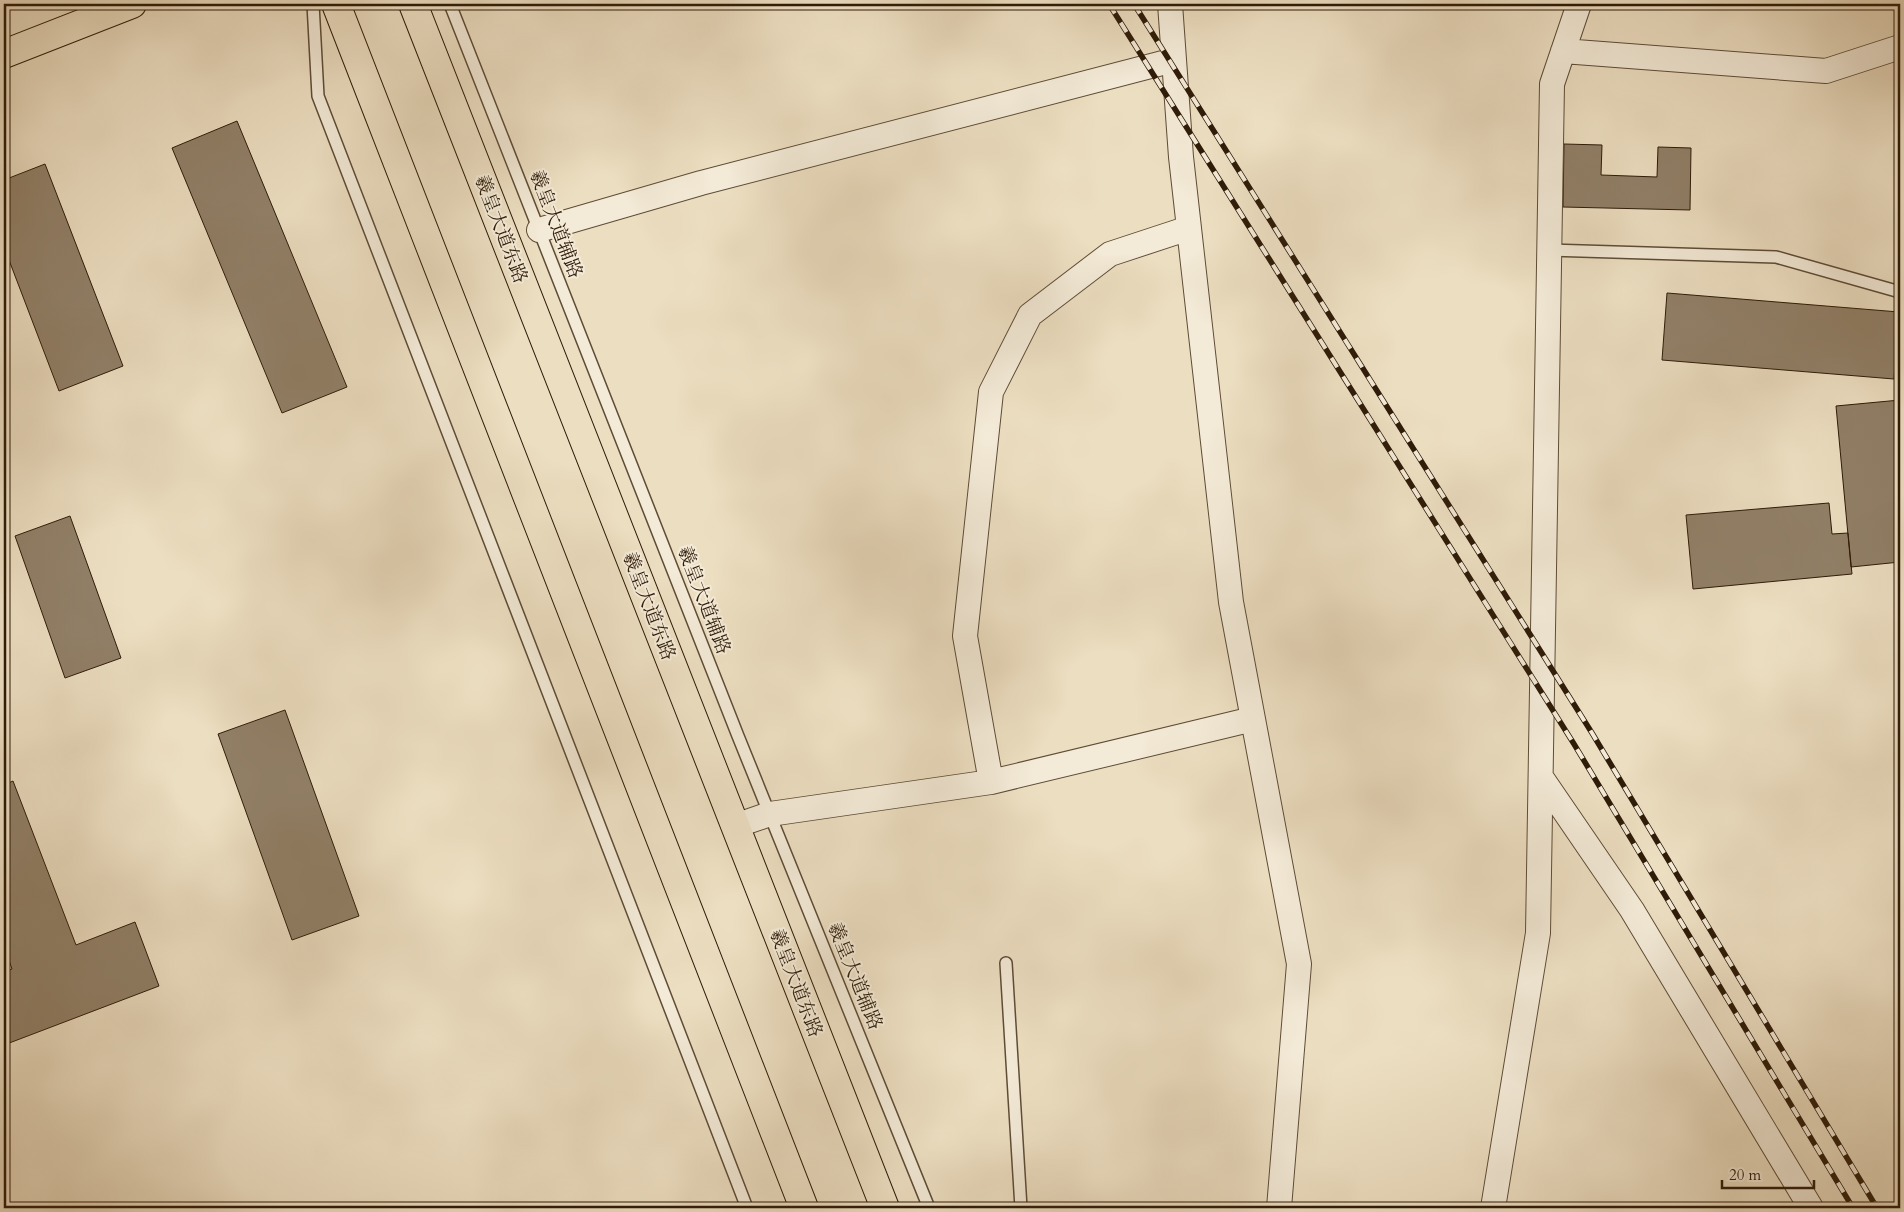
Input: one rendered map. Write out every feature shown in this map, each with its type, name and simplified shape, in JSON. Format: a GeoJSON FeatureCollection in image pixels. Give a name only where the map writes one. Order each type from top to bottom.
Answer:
{"type":"FeatureCollection","features":[{"type":"Feature","properties":{"kind":"main road"},"geometry":{"type":"LineString","coordinates":[[4,54],[132,4]]}},
{"type":"Feature","properties":{"kind":"main road"},"geometry":{"type":"LineString","coordinates":[[336,4],[804,1208]]}},
{"type":"Feature","properties":{"kind":"main road","name":"羲皇大道东路"},"geometry":{"type":"LineString","coordinates":[[413,4],[884,1208]]}},
{"type":"Feature","properties":{"kind":"street"},"geometry":{"type":"LineString","coordinates":[[1170,4],[1181,157],[1231,602],[1299,964],[1279,1208]]}},
{"type":"Feature","properties":{"kind":"street"},"geometry":{"type":"LineString","coordinates":[[1493,1208],[1538,933],[1552,84],[1579,4]]}},
{"type":"Feature","properties":{"kind":"street"},"geometry":{"type":"LineString","coordinates":[[1563,51],[1826,71],[1900,47]]}},
{"type":"Feature","properties":{"kind":"street"},"geometry":{"type":"LineString","coordinates":[[540,230],[711,180],[1174,60]]}},
{"type":"Feature","properties":{"kind":"street"},"geometry":{"type":"LineString","coordinates":[[991,782],[965,636],[991,392],[1030,315],[1110,254],[1189,228]]}},
{"type":"Feature","properties":{"kind":"street"},"geometry":{"type":"LineString","coordinates":[[735,826],[770,814],[991,782],[1253,719]]}},
{"type":"Feature","properties":{"kind":"street"},"geometry":{"type":"LineString","coordinates":[[1541,777],[1632,910],[1811,1208]]}},
{"type":"Feature","properties":{"kind":"lane"},"geometry":{"type":"LineString","coordinates":[[313,4],[318,96],[747,1208]]}},
{"type":"Feature","properties":{"kind":"lane","name":"羲皇大道辅路"},"geometry":{"type":"LineString","coordinates":[[450,4],[770,814],[929,1208]]}},
{"type":"Feature","properties":{"kind":"lane"},"geometry":{"type":"LineString","coordinates":[[1550,250],[1776,257],[1900,292]]}},
{"type":"Feature","properties":{"kind":"lane"},"geometry":{"type":"LineString","coordinates":[[1006,964],[1020,1208]]}},
{"type":"Feature","properties":{"kind":"building"},"geometry":{"type":"Polygon","coordinates":[[[237,121],[347,387],[282,413],[172,148],[237,121]]]}},
{"type":"Feature","properties":{"kind":"building"},"geometry":{"type":"Polygon","coordinates":[[[1564,144],[1602,145],[1601,175],[1657,177],[1658,147],[1691,148],[1690,210],[1563,207],[1564,144]]]}},
{"type":"Feature","properties":{"kind":"building"},"geometry":{"type":"Polygon","coordinates":[[[45,164],[123,366],[59,391],[4,247],[4,180],[45,164]]]}},
{"type":"Feature","properties":{"kind":"building"},"geometry":{"type":"Polygon","coordinates":[[[1667,293],[1899,312],[1894,379],[1662,360],[1667,293]]]}},
{"type":"Feature","properties":{"kind":"building"},"geometry":{"type":"Polygon","coordinates":[[[1900,400],[1900,562],[1851,567],[1836,406],[1900,400]]]}},
{"type":"Feature","properties":{"kind":"building"},"geometry":{"type":"Polygon","coordinates":[[[1829,503],[1832,534],[1848,533],[1852,574],[1693,589],[1686,515],[1829,503]]]}},
{"type":"Feature","properties":{"kind":"building"},"geometry":{"type":"Polygon","coordinates":[[[70,516],[121,658],[65,678],[15,536],[70,516]]]}},
{"type":"Feature","properties":{"kind":"building"},"geometry":{"type":"Polygon","coordinates":[[[285,710],[359,916],[292,940],[218,734],[285,710]]]}},
{"type":"Feature","properties":{"kind":"building"},"geometry":{"type":"Polygon","coordinates":[[[13,781],[76,945],[135,922],[159,986],[4,1045],[4,972],[12,969],[4,946],[4,785],[13,781]]]}},
{"type":"Feature","properties":{"kind":"railway"},"geometry":{"type":"LineString","coordinates":[[1109,4],[1574,744],[1853,1208]]}},
{"type":"Feature","properties":{"kind":"railway"},"geometry":{"type":"LineString","coordinates":[[1134,4],[1592,733],[1877,1208]]}}]}
